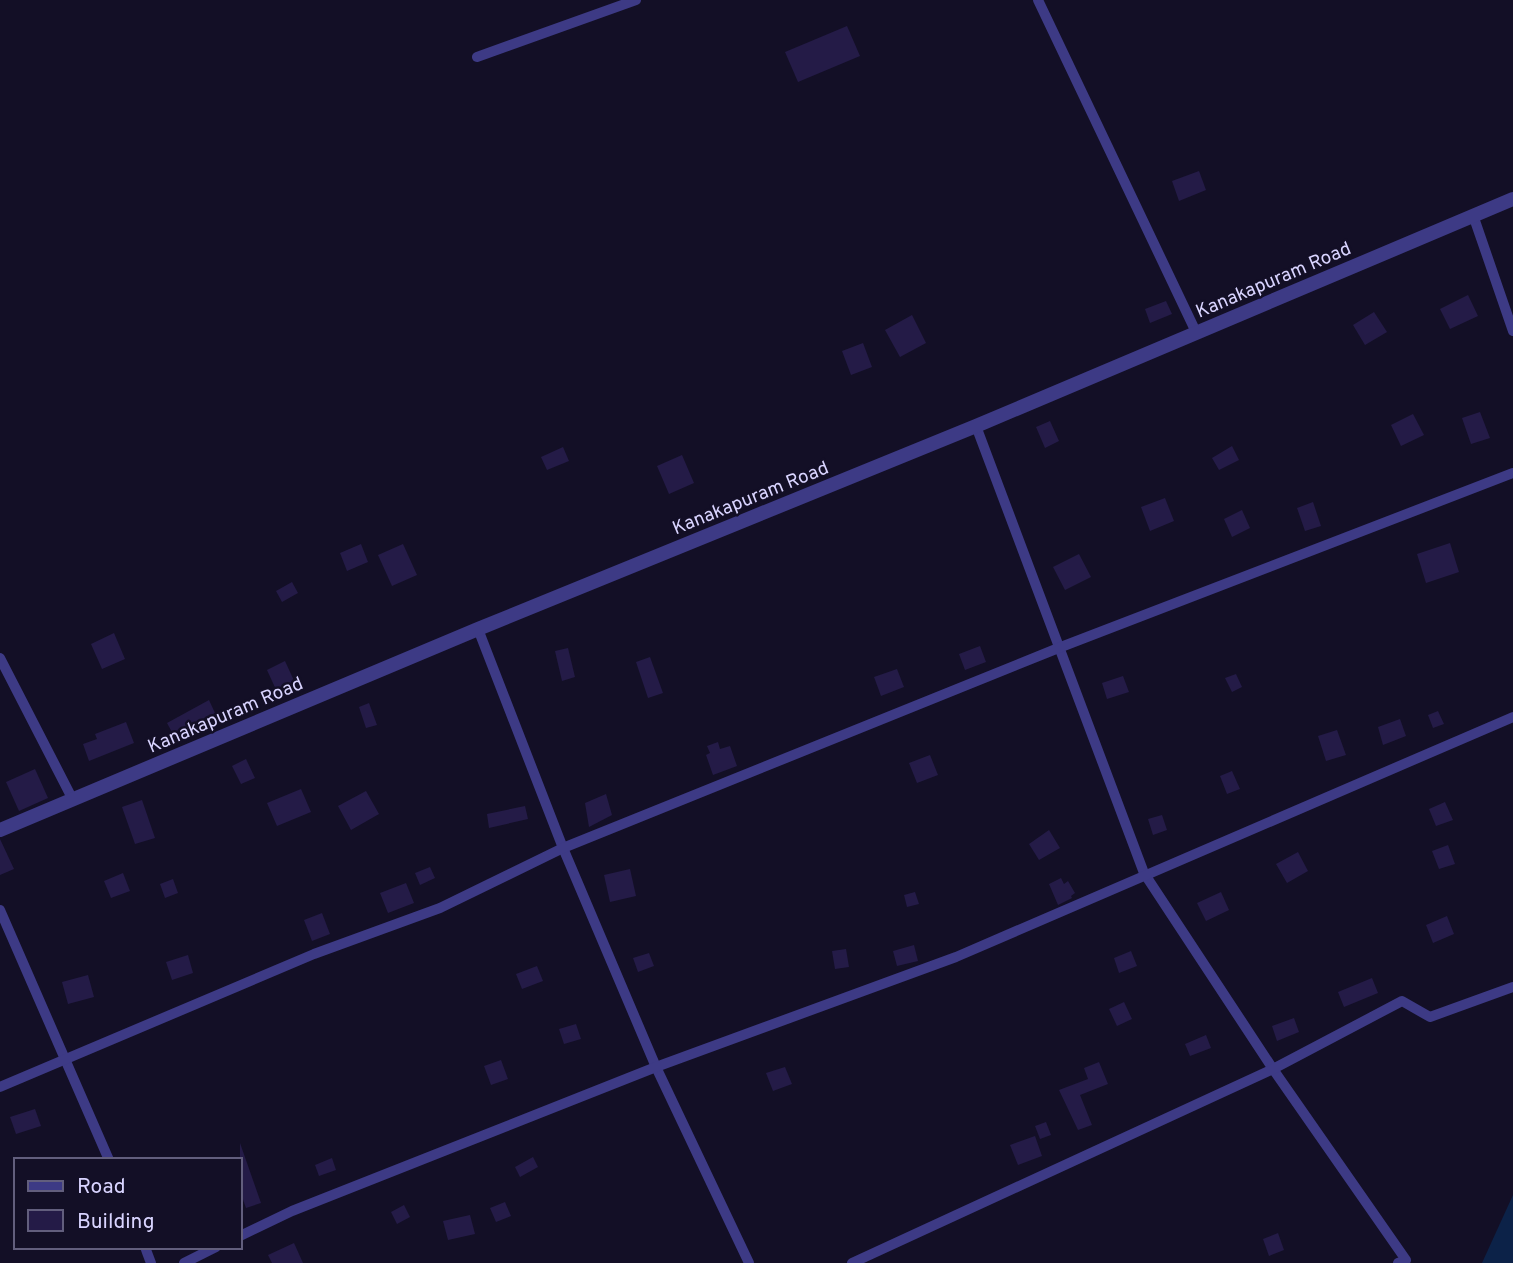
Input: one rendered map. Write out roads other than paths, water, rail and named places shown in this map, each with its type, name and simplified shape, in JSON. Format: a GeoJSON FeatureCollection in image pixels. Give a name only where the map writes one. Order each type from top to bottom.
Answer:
{"type":"FeatureCollection","features":[{"type":"Feature","properties":{"kind":"street"},"geometry":{"type":"LineString","coordinates":[[477,57],[636,0]]}},
{"type":"Feature","properties":{"kind":"street"},"geometry":{"type":"LineString","coordinates":[[1038,0],[1196,332]]}},
{"type":"Feature","properties":{"kind":"street","name":"Kanakapuram Road"},"geometry":{"type":"LineString","coordinates":[[0,830],[478,629],[976,426],[1513,199]]}},
{"type":"Feature","properties":{"kind":"street"},"geometry":{"type":"LineString","coordinates":[[1473,215],[1513,331]]}},
{"type":"Feature","properties":{"kind":"street"},"geometry":{"type":"LineString","coordinates":[[976,426],[1061,646],[1144,873],[1273,1069],[1406,1260],[1398,1263]]}},
{"type":"Feature","properties":{"kind":"street"},"geometry":{"type":"LineString","coordinates":[[0,1087],[314,954],[440,908],[563,848],[1061,646],[1513,472]]}},
{"type":"Feature","properties":{"kind":"street"},"geometry":{"type":"LineString","coordinates":[[478,629],[563,848],[656,1067],[749,1263]]}},
{"type":"Feature","properties":{"kind":"street"},"geometry":{"type":"LineString","coordinates":[[0,658],[72,798]]}},
{"type":"Feature","properties":{"kind":"street"},"geometry":{"type":"LineString","coordinates":[[242,1235],[292,1211],[656,1067],[956,957],[1144,873],[1513,717]]}},
{"type":"Feature","properties":{"kind":"street"},"geometry":{"type":"LineString","coordinates":[[0,910],[108,1158]]}},
{"type":"Feature","properties":{"kind":"street"},"geometry":{"type":"LineString","coordinates":[[852,1263],[1273,1069],[1402,1000],[1430,1017],[1513,987]]}},
{"type":"Feature","properties":{"kind":"street"},"geometry":{"type":"LineString","coordinates":[[184,1263],[212,1249]]}},
{"type":"Feature","properties":{"kind":"water"},"geometry":{"type":"Polygon","coordinates":[[[1513,1195],[1513,1263],[1482,1263],[1513,1195]]]}}]}
